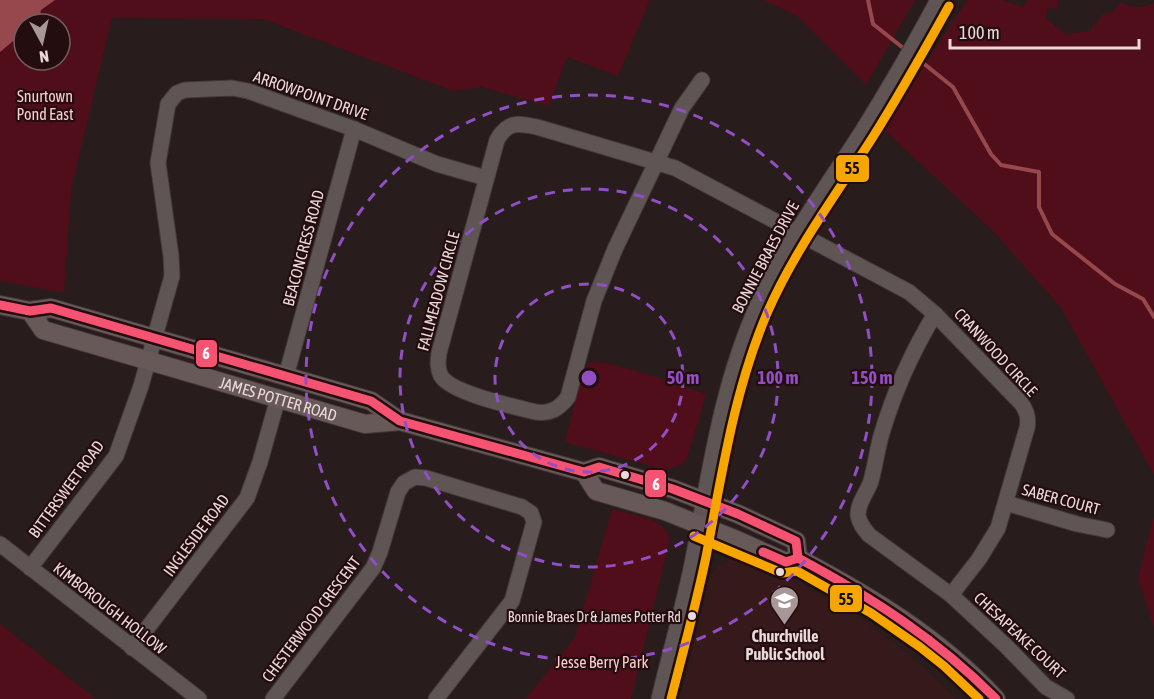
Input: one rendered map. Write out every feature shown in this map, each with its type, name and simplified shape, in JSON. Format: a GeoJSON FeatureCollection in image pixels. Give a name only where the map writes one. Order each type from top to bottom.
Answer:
{"type":"FeatureCollection","features":[{"type":"Feature","properties":{"kind":"main road","name":"JAMES POTTER ROAD"},"geometry":{"type":"LineString","coordinates":[[0,305],[30,311],[51,308],[370,401],[400,421],[584,472],[599,467],[673,489],[796,541],[798,558]]}},
{"type":"Feature","properties":{"kind":"main road","name":"JAMES POTTER ROAD"},"geometry":{"type":"LineString","coordinates":[[30,311],[43,330],[365,424],[400,421]]}},
{"type":"Feature","properties":{"kind":"main road","name":"JAMES POTTER ROAD"},"geometry":{"type":"LineString","coordinates":[[584,472],[596,491],[665,511],[786,562],[798,558],[873,599],[932,639],[996,699]]}},
{"type":"Feature","properties":{"kind":"street","name":"BONNIE BRAES DRIVE"},"geometry":{"type":"LineString","coordinates":[[659,699],[693,557],[709,468],[723,410],[742,345],[758,304],[797,232],[861,132],[938,0]]}},
{"type":"Feature","properties":{"kind":"street"},"geometry":{"type":"LineString","coordinates":[[656,162],[682,108],[702,80]]}},
{"type":"Feature","properties":{"kind":"street","name":"ARROWPOINT DRIVE"},"geometry":{"type":"LineString","coordinates":[[148,360],[172,276],[158,163],[168,104],[177,93],[194,89],[240,89],[354,129],[437,164],[486,178]]}},
{"type":"Feature","properties":{"kind":"street","name":"FALLMEADOW CIRCLE"},"geometry":{"type":"LineString","coordinates":[[656,162],[615,249],[594,301],[568,397],[562,405],[554,411],[545,413],[524,409],[454,388],[442,378],[438,369],[439,353],[486,178],[497,140],[510,125],[521,124],[656,162],[675,168],[797,232]]}},
{"type":"Feature","properties":{"kind":"street","name":"BEACONCRESS ROAD"},"geometry":{"type":"LineString","coordinates":[[286,376],[354,129]]}},
{"type":"Feature","properties":{"kind":"street","name":"CRANWOOD CIRCLE"},"geometry":{"type":"LineString","coordinates":[[797,232],[909,292],[935,314],[1027,411],[1027,428],[995,535],[951,595],[868,536],[858,515],[862,498],[871,482],[881,438],[895,393],[912,355],[935,314]]}},
{"type":"Feature","properties":{"kind":"street","name":"BITTERSWEET ROAD"},"geometry":{"type":"LineString","coordinates":[[30,568],[116,456],[148,360]]}},
{"type":"Feature","properties":{"kind":"street","name":"INGLESIDE ROAD"},"geometry":{"type":"LineString","coordinates":[[132,648],[247,498],[278,398]]}},
{"type":"Feature","properties":{"kind":"street","name":"CHESTERWOOD CRESCENT"},"geometry":{"type":"LineString","coordinates":[[273,699],[373,568],[398,492],[404,483],[415,477],[426,478],[522,507],[531,513],[534,522],[512,601],[436,699]]}},
{"type":"Feature","properties":{"kind":"street","name":"SABER COURT"},"geometry":{"type":"LineString","coordinates":[[1006,503],[1077,524],[1107,530]]}},
{"type":"Feature","properties":{"kind":"street","name":"KIMBOROUGH HOLLOW"},"geometry":{"type":"LineString","coordinates":[[0,544],[199,699]]}},
{"type":"Feature","properties":{"kind":"street","name":"CHESAPEAKE COURT"},"geometry":{"type":"LineString","coordinates":[[951,595],[1046,687],[1067,699]]}},
{"type":"Feature","properties":{"kind":"shaded area"},"geometry":{"type":"Polygon","coordinates":[[[0,0],[55,0],[41,12],[12,12],[12,42],[0,52],[0,0]]]}},
{"type":"Feature","properties":{"kind":"shaded area","name":"Churchville Public School"},"geometry":{"type":"Polygon","coordinates":[[[740,556],[801,584],[867,622],[920,664],[957,699],[680,699],[711,575],[722,563],[740,556]]]}},
{"type":"Feature","properties":{"kind":"green space","name":"Snurtown Pond East"},"geometry":{"type":"Polygon","coordinates":[[[0,0],[650,0],[618,76],[567,57],[549,106],[481,87],[453,91],[263,19],[112,18],[71,189],[64,293],[0,281],[0,0]]]}},
{"type":"Feature","properties":{"kind":"green space"},"geometry":{"type":"Polygon","coordinates":[[[763,0],[915,0],[866,85],[797,16],[763,0]]]}},
{"type":"Feature","properties":{"kind":"green space"},"geometry":{"type":"Polygon","coordinates":[[[967,0],[1003,0],[1023,7],[1028,0],[1059,0],[1057,9],[1047,8],[1046,18],[1065,34],[1091,31],[1092,25],[1098,22],[1102,14],[1111,13],[1121,3],[1138,7],[1154,3],[1154,475],[1061,308],[993,231],[883,129],[967,0]]]}},
{"type":"Feature","properties":{"kind":"green space"},"geometry":{"type":"Polygon","coordinates":[[[590,362],[629,369],[706,394],[687,459],[680,465],[665,470],[565,442],[583,370],[590,362]]]}},
{"type":"Feature","properties":{"kind":"green space","name":"Jesse Berry Park"},"geometry":{"type":"Polygon","coordinates":[[[612,509],[654,521],[662,526],[670,539],[631,699],[526,699],[575,637],[612,509]]]}},
{"type":"Feature","properties":{"kind":"green space"},"geometry":{"type":"Polygon","coordinates":[[[1154,515],[1154,628],[1138,578],[1154,515]]]}},
{"type":"Feature","properties":{"kind":"green space"},"geometry":{"type":"Polygon","coordinates":[[[0,624],[96,699],[0,699],[0,624]]]}},
{"type":"Feature","properties":{"kind":"waterway"},"geometry":{"type":"LineString","coordinates":[[868,0],[873,24],[907,51]]}},
{"type":"Feature","properties":{"kind":"waterway"},"geometry":{"type":"LineString","coordinates":[[913,55],[953,87],[991,154],[1001,165],[1039,172],[1039,207],[1052,234],[1115,284],[1143,299],[1154,317]]}},
{"type":"Feature","properties":{"kind":"transit line","name":"55"},"geometry":{"type":"LineString","coordinates":[[671,699],[702,575],[738,402],[746,371],[768,311],[790,266],[881,123],[949,6]]}},
{"type":"Feature","properties":{"kind":"transit line","name":"6"},"geometry":{"type":"LineString","coordinates":[[0,305],[30,311],[51,308],[371,401],[400,421],[584,472],[599,467],[673,489],[738,514],[796,541],[798,558]]}},
{"type":"Feature","properties":{"kind":"transit line","name":"55"},"geometry":{"type":"LineString","coordinates":[[694,536],[782,573],[797,571],[871,613],[944,666],[979,699]]}},
{"type":"Feature","properties":{"kind":"transit line","name":"6"},"geometry":{"type":"LineString","coordinates":[[763,552],[786,562],[798,558],[852,588],[927,639],[996,699]]}},
{"type":"Feature","properties":{"kind":"place","name":"Bonnie Braes Dr & James Potter Rd"},"geometry":{"type":"Point","coordinates":[692,616]}},
{"type":"Feature","properties":{"kind":"place","name":"Churchville Public School"},"geometry":{"type":"Point","coordinates":[785,626]}}]}
